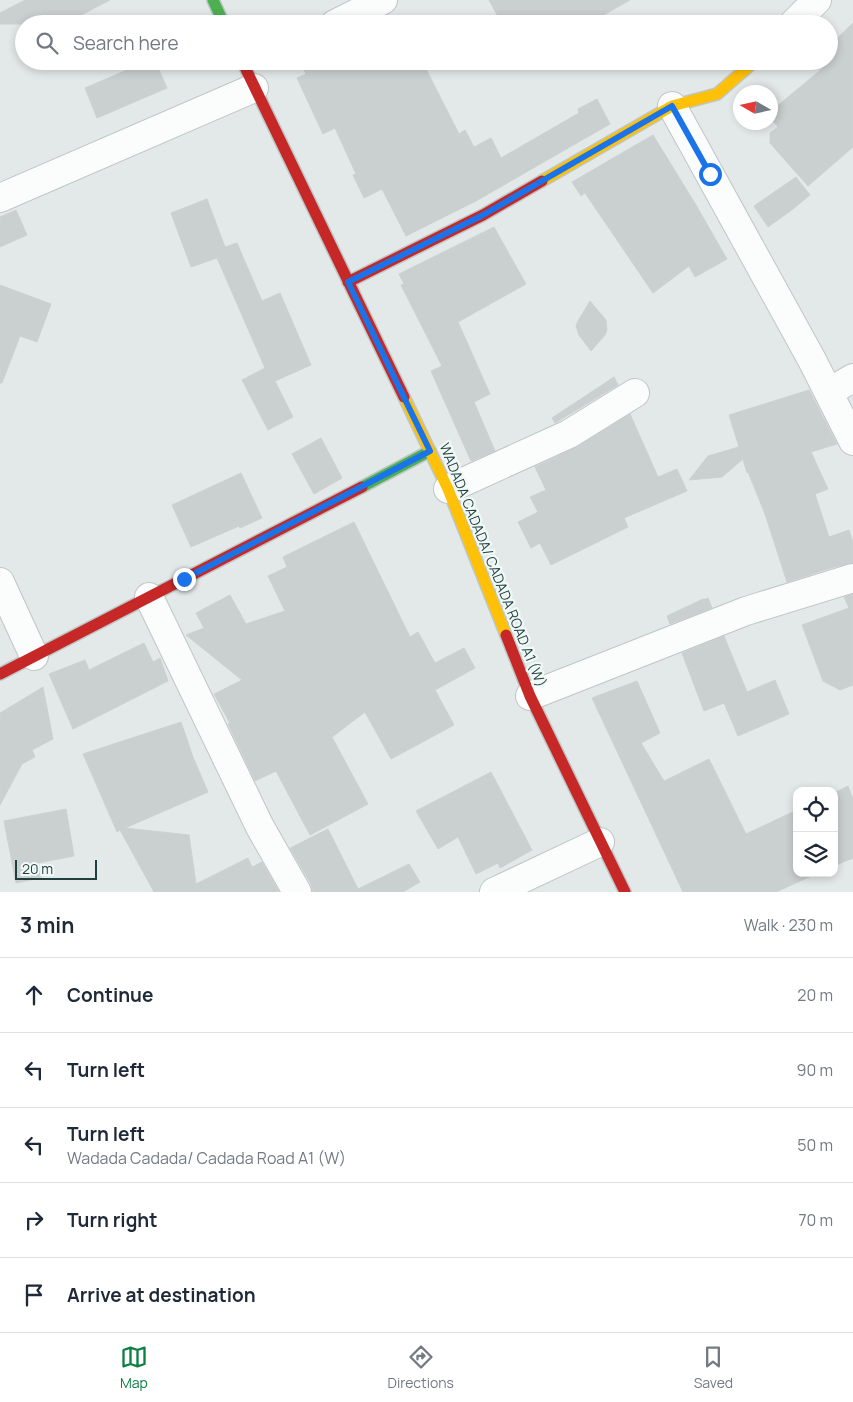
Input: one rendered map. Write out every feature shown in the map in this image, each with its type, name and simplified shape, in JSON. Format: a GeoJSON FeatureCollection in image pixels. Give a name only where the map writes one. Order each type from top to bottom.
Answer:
{"type":"FeatureCollection","features":[{"type":"Feature","properties":{"kind":"street"},"geometry":{"type":"LineString","coordinates":[[213,0],[220,15]]}},
{"type":"Feature","properties":{"kind":"street"},"geometry":{"type":"LineString","coordinates":[[353,15],[383,0]]}},
{"type":"Feature","properties":{"kind":"street"},"geometry":{"type":"LineString","coordinates":[[802,15],[817,0]]}},
{"type":"Feature","properties":{"kind":"street"},"geometry":{"type":"LineString","coordinates":[[0,198],[250,70]]}},
{"type":"Feature","properties":{"kind":"street","name":"WADADA CADADA/ CADADA ROAD A1 (W)"},"geometry":{"type":"LineString","coordinates":[[250,70],[348,282],[448,489],[530,696],[625,892]]}},
{"type":"Feature","properties":{"kind":"street"},"geometry":{"type":"LineString","coordinates":[[348,282],[483,215],[672,106],[717,94],[744,70]]}},
{"type":"Feature","properties":{"kind":"street"},"geometry":{"type":"LineString","coordinates":[[672,106],[829,392],[853,441]]}},
{"type":"Feature","properties":{"kind":"street"},"geometry":{"type":"LineString","coordinates":[[829,392],[853,378]]}},
{"type":"Feature","properties":{"kind":"street"},"geometry":{"type":"LineString","coordinates":[[448,489],[569,434],[635,393]]}},
{"type":"Feature","properties":{"kind":"street"},"geometry":{"type":"LineString","coordinates":[[0,674],[430,451]]}},
{"type":"Feature","properties":{"kind":"street"},"geometry":{"type":"LineString","coordinates":[[530,696],[746,611],[853,578]]}},
{"type":"Feature","properties":{"kind":"street"},"geometry":{"type":"LineString","coordinates":[[0,582],[34,656]]}},
{"type":"Feature","properties":{"kind":"street"},"geometry":{"type":"LineString","coordinates":[[149,597],[260,827],[297,892]]}},
{"type":"Feature","properties":{"kind":"street"},"geometry":{"type":"LineString","coordinates":[[494,892],[600,842]]}},
{"type":"Feature","properties":{"kind":"building"},"geometry":{"type":"Polygon","coordinates":[[[25,0],[110,0],[81,15],[15,15],[15,24],[0,24],[0,13],[25,0]]]}},
{"type":"Feature","properties":{"kind":"building"},"geometry":{"type":"Polygon","coordinates":[[[489,0],[630,0],[604,15],[497,15],[489,0]]]}},
{"type":"Feature","properties":{"kind":"building"},"geometry":{"type":"Polygon","coordinates":[[[853,23],[853,147],[808,186],[770,143],[770,133],[778,130],[778,105],[821,70],[838,70],[838,37],[853,23]]]}},
{"type":"Feature","properties":{"kind":"building"},"geometry":{"type":"Polygon","coordinates":[[[127,70],[159,70],[167,88],[97,118],[85,88],[127,70]]]}},
{"type":"Feature","properties":{"kind":"building"},"geometry":{"type":"Polygon","coordinates":[[[304,70],[427,70],[459,134],[465,130],[474,147],[491,138],[501,158],[579,113],[578,109],[597,99],[610,124],[476,201],[406,236],[382,189],[364,198],[353,175],[356,174],[335,128],[323,134],[297,78],[306,74],[304,70]]]}},
{"type":"Feature","properties":{"kind":"building"},"geometry":{"type":"Polygon","coordinates":[[[653,135],[727,259],[695,277],[689,266],[653,293],[585,193],[581,196],[572,182],[653,135]]]}},
{"type":"Feature","properties":{"kind":"building"},"geometry":{"type":"Polygon","coordinates":[[[796,177],[810,195],[768,227],[754,206],[796,177]]]}},
{"type":"Feature","properties":{"kind":"building"},"geometry":{"type":"Polygon","coordinates":[[[207,199],[225,247],[237,243],[262,301],[280,293],[311,365],[275,381],[293,417],[268,430],[242,380],[265,368],[217,258],[191,267],[171,213],[207,199]]]}},
{"type":"Feature","properties":{"kind":"building"},"geometry":{"type":"Polygon","coordinates":[[[16,210],[27,235],[0,247],[0,217],[16,210]]]}},
{"type":"Feature","properties":{"kind":"building"},"geometry":{"type":"Polygon","coordinates":[[[494,227],[526,284],[458,322],[490,394],[474,402],[495,451],[471,461],[431,371],[442,366],[401,285],[404,284],[399,274],[494,227]]]}},
{"type":"Feature","properties":{"kind":"building"},"geometry":{"type":"Polygon","coordinates":[[[0,285],[51,304],[37,342],[20,336],[2,383],[0,383],[0,285]]]}},
{"type":"Feature","properties":{"kind":"building"},"geometry":{"type":"Polygon","coordinates":[[[590,301],[606,320],[607,330],[591,351],[579,335],[576,326],[590,301]]]}},
{"type":"Feature","properties":{"kind":"building"},"geometry":{"type":"Polygon","coordinates":[[[614,377],[618,385],[555,423],[552,418],[614,377]]]}},
{"type":"Feature","properties":{"kind":"building"},"geometry":{"type":"Polygon","coordinates":[[[809,390],[837,444],[811,452],[828,489],[815,494],[829,537],[849,530],[853,542],[853,563],[787,582],[765,514],[743,459],[722,477],[689,480],[708,456],[739,447],[729,415],[809,390]]]}},
{"type":"Feature","properties":{"kind":"building"},"geometry":{"type":"Polygon","coordinates":[[[630,414],[658,477],[677,469],[687,491],[624,518],[628,527],[551,565],[540,543],[531,548],[518,522],[538,512],[530,497],[546,490],[535,467],[577,447],[630,414]]]}},
{"type":"Feature","properties":{"kind":"building"},"geometry":{"type":"Polygon","coordinates":[[[321,438],[342,478],[314,494],[292,454],[321,438]]]}},
{"type":"Feature","properties":{"kind":"building"},"geometry":{"type":"Polygon","coordinates":[[[241,473],[262,518],[191,547],[172,505],[241,473]]]}},
{"type":"Feature","properties":{"kind":"building"},"geometry":{"type":"Polygon","coordinates":[[[354,522],[410,637],[418,632],[435,663],[464,648],[475,668],[435,690],[454,725],[391,759],[365,712],[332,737],[368,804],[310,835],[276,771],[255,781],[228,724],[230,723],[214,694],[242,680],[186,635],[204,628],[196,613],[230,595],[246,624],[285,611],[268,576],[287,567],[283,557],[354,522]]]}},
{"type":"Feature","properties":{"kind":"building"},"geometry":{"type":"Polygon","coordinates":[[[853,594],[853,685],[840,690],[823,681],[802,625],[849,608],[844,597],[853,594]]]}},
{"type":"Feature","properties":{"kind":"building"},"geometry":{"type":"Polygon","coordinates":[[[708,598],[712,608],[670,624],[667,616],[708,598]]]}},
{"type":"Feature","properties":{"kind":"building"},"geometry":{"type":"Polygon","coordinates":[[[724,636],[747,692],[775,680],[789,714],[738,736],[724,703],[704,711],[682,653],[724,636]]]}},
{"type":"Feature","properties":{"kind":"building"},"geometry":{"type":"Polygon","coordinates":[[[144,643],[153,662],[160,658],[168,681],[73,729],[49,674],[85,660],[89,670],[144,643]]]}},
{"type":"Feature","properties":{"kind":"building"},"geometry":{"type":"Polygon","coordinates":[[[637,681],[660,733],[641,743],[664,781],[709,759],[746,834],[793,812],[793,877],[809,877],[776,892],[683,892],[592,698],[637,681]]]}},
{"type":"Feature","properties":{"kind":"building"},"geometry":{"type":"Polygon","coordinates":[[[43,687],[53,739],[32,750],[35,757],[22,764],[0,805],[0,713],[43,687]]]}},
{"type":"Feature","properties":{"kind":"building"},"geometry":{"type":"Polygon","coordinates":[[[181,722],[208,792],[125,828],[189,835],[196,884],[248,858],[252,867],[262,862],[279,892],[154,892],[120,830],[117,832],[83,754],[181,722]]]}},
{"type":"Feature","properties":{"kind":"building"},"geometry":{"type":"Polygon","coordinates":[[[491,772],[532,850],[500,868],[498,863],[476,874],[458,837],[438,849],[416,811],[491,772]]]}},
{"type":"Feature","properties":{"kind":"building"},"geometry":{"type":"Polygon","coordinates":[[[848,786],[853,799],[853,858],[838,864],[838,832],[838,791],[848,786]]]}},
{"type":"Feature","properties":{"kind":"building"},"geometry":{"type":"Polygon","coordinates":[[[66,809],[74,856],[38,863],[41,878],[16,883],[4,821],[66,809]]]}},
{"type":"Feature","properties":{"kind":"building"},"geometry":{"type":"Polygon","coordinates":[[[328,829],[358,889],[409,864],[420,882],[403,892],[313,892],[311,884],[290,848],[328,829]]]}},
{"type":"Feature","properties":{"kind":"traffic: fast"},"geometry":{"type":"LineString","coordinates":[[213,0],[220,15]]}},
{"type":"Feature","properties":{"kind":"traffic: fast"},"geometry":{"type":"LineString","coordinates":[[362,487],[430,451]]}},
{"type":"Feature","properties":{"kind":"traffic: slow"},"geometry":{"type":"LineString","coordinates":[[542,181],[672,106],[717,94],[745,70]]}},
{"type":"Feature","properties":{"kind":"traffic: slow"},"geometry":{"type":"LineString","coordinates":[[404,397],[448,489],[506,635]]}},
{"type":"Feature","properties":{"kind":"traffic: jam"},"geometry":{"type":"LineString","coordinates":[[246,70],[404,397]]}},
{"type":"Feature","properties":{"kind":"traffic: jam"},"geometry":{"type":"LineString","coordinates":[[348,282],[483,215],[542,181]]}},
{"type":"Feature","properties":{"kind":"traffic: jam"},"geometry":{"type":"LineString","coordinates":[[0,674],[362,487]]}},
{"type":"Feature","properties":{"kind":"traffic: jam"},"geometry":{"type":"LineString","coordinates":[[506,635],[530,696],[625,892]]}},
{"type":"Feature","properties":{"kind":"route"},"geometry":{"type":"LineString","coordinates":[[184,579],[430,451],[348,282],[483,215],[672,106],[710,174]]}}]}
